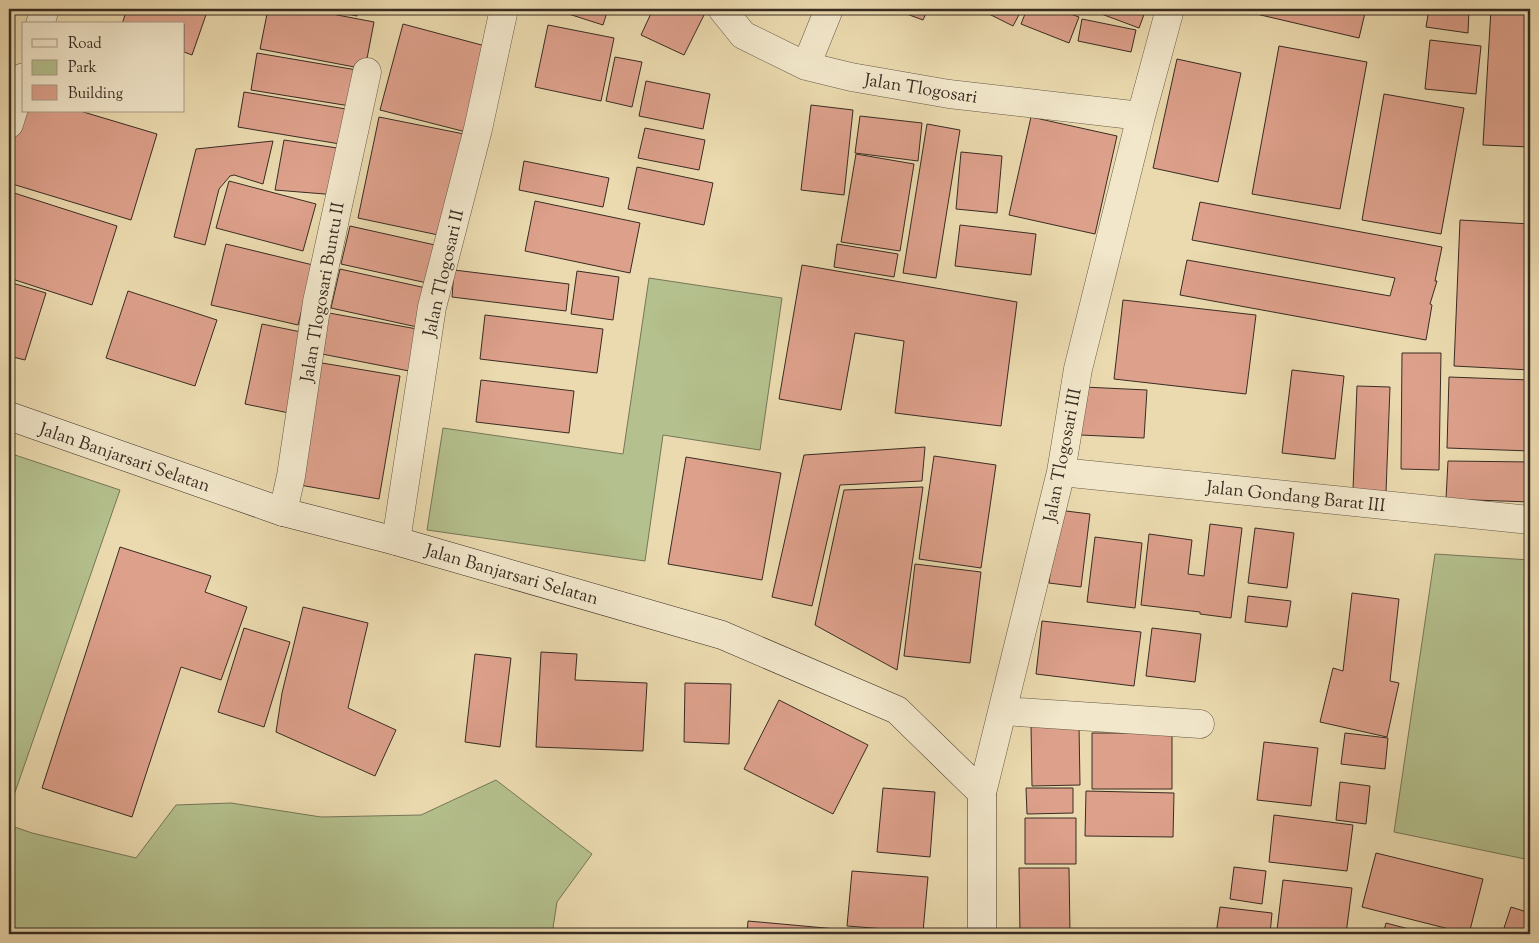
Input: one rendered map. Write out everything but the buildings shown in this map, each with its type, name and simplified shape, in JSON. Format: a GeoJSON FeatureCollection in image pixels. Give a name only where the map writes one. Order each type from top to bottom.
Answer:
{"type":"FeatureCollection","features":[{"type":"Feature","properties":{"kind":"street"},"geometry":{"type":"LineString","coordinates":[[41,22],[45,9]]}},
{"type":"Feature","properties":{"kind":"street","name":"Jalan Tlogosari II"},"geometry":{"type":"LineString","coordinates":[[396,541],[432,307],[478,129],[504,9]]}},
{"type":"Feature","properties":{"kind":"street","name":"Jalan Tlogosari"},"geometry":{"type":"LineString","coordinates":[[722,9],[743,35],[806,66],[851,77],[949,94],[1141,116]]}},
{"type":"Feature","properties":{"kind":"street"},"geometry":{"type":"LineString","coordinates":[[806,66],[829,9]]}},
{"type":"Feature","properties":{"kind":"street","name":"Jalan Tlogosari III"},"geometry":{"type":"LineString","coordinates":[[982,934],[982,793],[1061,472],[1078,369],[1141,116],[1170,9]]}},
{"type":"Feature","properties":{"kind":"street","name":"Jalan Tlogosari Buntu II"},"geometry":{"type":"LineString","coordinates":[[283,512],[317,302],[367,72]]}},
{"type":"Feature","properties":{"kind":"street"},"geometry":{"type":"LineString","coordinates":[[9,124],[22,83]]}},
{"type":"Feature","properties":{"kind":"street","name":"Jalan Banjarsari Selatan"},"geometry":{"type":"LineString","coordinates":[[9,416],[283,512],[396,541],[722,635],[897,710],[982,793]]}},
{"type":"Feature","properties":{"kind":"street","name":"Jalan Gondang Barat III"},"geometry":{"type":"LineString","coordinates":[[1061,472],[1530,520]]}},
{"type":"Feature","properties":{"kind":"street"},"geometry":{"type":"LineString","coordinates":[[1002,712],[1200,724]]}},
{"type":"Feature","properties":{"kind":"green space"},"geometry":{"type":"Polygon","coordinates":[[[649,278],[782,298],[760,450],[663,435],[645,561],[427,530],[443,428],[623,454],[649,278]]]}},
{"type":"Feature","properties":{"kind":"green space"},"geometry":{"type":"Polygon","coordinates":[[[9,453],[120,490],[13,798],[9,796],[9,453]]]}},
{"type":"Feature","properties":{"kind":"green space"},"geometry":{"type":"Polygon","coordinates":[[[1435,554],[1530,560],[1530,860],[1394,832],[1435,554]]]}},
{"type":"Feature","properties":{"kind":"green space"},"geometry":{"type":"Polygon","coordinates":[[[496,780],[592,854],[557,902],[552,934],[9,934],[9,825],[32,833],[136,858],[176,805],[231,803],[321,817],[421,815],[496,780]]]}}]}
